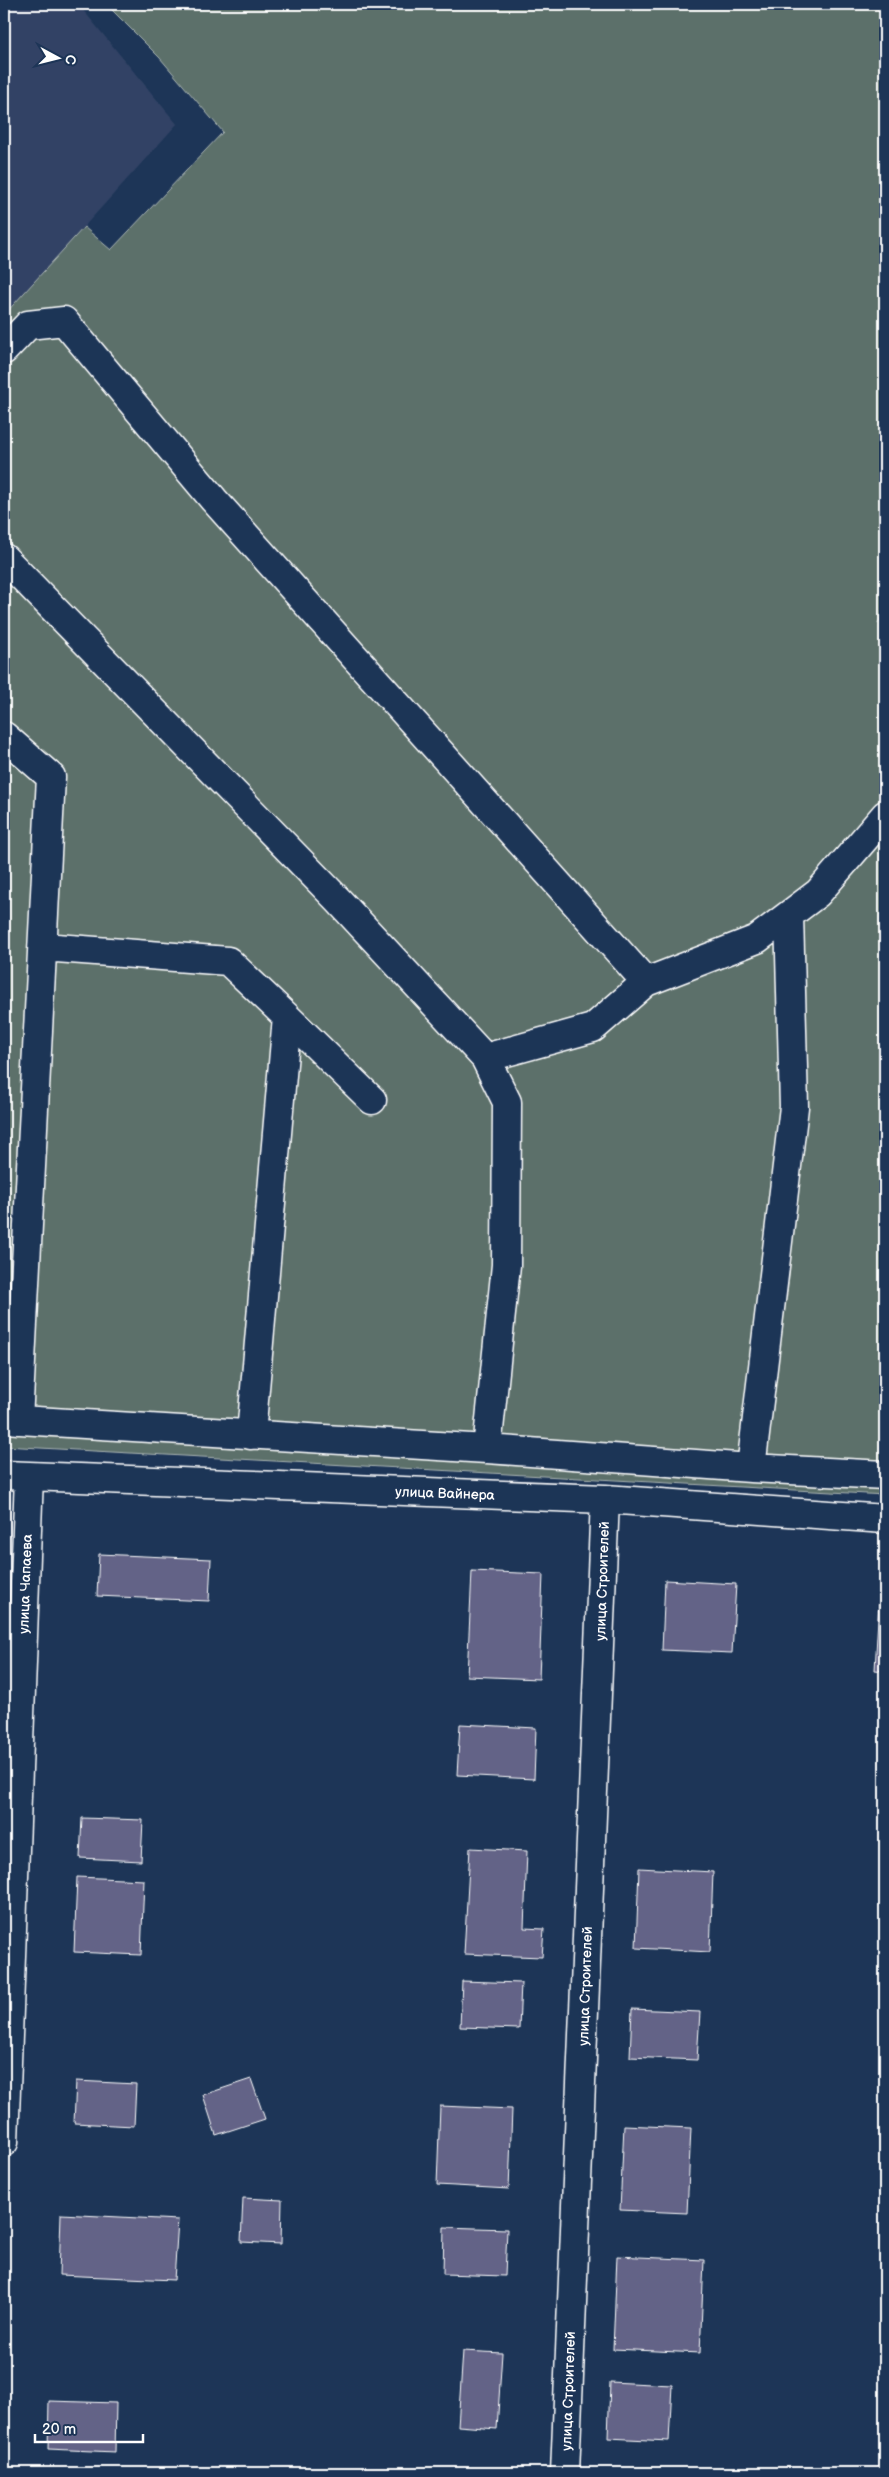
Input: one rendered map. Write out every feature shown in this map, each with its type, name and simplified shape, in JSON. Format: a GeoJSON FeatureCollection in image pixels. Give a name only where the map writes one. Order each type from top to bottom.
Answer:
{"type":"FeatureCollection","features":[{"type":"Feature","properties":{"kind":"street"},"geometry":{"type":"LineString","coordinates":[[4,350],[28,324],[64,321],[214,500],[646,982]]}},
{"type":"Feature","properties":{"kind":"street"},"geometry":{"type":"LineString","coordinates":[[4,558],[340,901],[485,1058],[507,1102],[506,1265],[487,1449]]}},
{"type":"Feature","properties":{"kind":"street"},"geometry":{"type":"LineString","coordinates":[[4,736],[51,777],[43,947],[11,1420],[885,1475]]}},
{"type":"Feature","properties":{"kind":"street"},"geometry":{"type":"LineString","coordinates":[[485,1058],[593,1028],[646,982],[757,938],[818,893],[885,815]]}},
{"type":"Feature","properties":{"kind":"street"},"geometry":{"type":"LineString","coordinates":[[751,1468],[794,1107],[788,915]]}},
{"type":"Feature","properties":{"kind":"street"},"geometry":{"type":"LineString","coordinates":[[43,947],[228,961],[372,1100]]}},
{"type":"Feature","properties":{"kind":"street"},"geometry":{"type":"LineString","coordinates":[[251,1435],[287,1017]]}},
{"type":"Feature","properties":{"kind":"street","name":"улица Вайнера"},"geometry":{"type":"LineString","coordinates":[[16,1476],[605,1499],[885,1519]]}},
{"type":"Feature","properties":{"kind":"street","name":"улица Чапаева"},"geometry":{"type":"LineString","coordinates":[[4,2142],[16,1476]]}},
{"type":"Feature","properties":{"kind":"street","name":"улица Строителей"},"geometry":{"type":"LineString","coordinates":[[565,2473],[605,1499]]}},
{"type":"Feature","properties":{"kind":"shaded area"},"geometry":{"type":"Polygon","coordinates":[[[4,4],[78,4],[177,124],[4,315],[4,4]]]}},
{"type":"Feature","properties":{"kind":"green space"},"geometry":{"type":"Polygon","coordinates":[[[106,4],[885,4],[885,604],[878,624],[885,608],[885,1495],[4,1446],[4,315],[84,227],[111,250],[223,132],[160,58],[106,4]]]}},
{"type":"Feature","properties":{"kind":"building"},"geometry":{"type":"Polygon","coordinates":[[[99,1554],[211,1559],[209,1601],[97,1596],[99,1554]]]}},
{"type":"Feature","properties":{"kind":"building"},"geometry":{"type":"Polygon","coordinates":[[[472,1571],[543,1574],[539,1679],[467,1676],[472,1571]]]}},
{"type":"Feature","properties":{"kind":"building"},"geometry":{"type":"Polygon","coordinates":[[[665,1580],[736,1584],[732,1653],[662,1650],[665,1580]]]}},
{"type":"Feature","properties":{"kind":"building"},"geometry":{"type":"Polygon","coordinates":[[[879,1600],[885,1601],[885,1671],[875,1670],[879,1600]]]}},
{"type":"Feature","properties":{"kind":"building"},"geometry":{"type":"Polygon","coordinates":[[[460,1724],[536,1728],[534,1779],[457,1775],[460,1724]]]}},
{"type":"Feature","properties":{"kind":"building"},"geometry":{"type":"Polygon","coordinates":[[[82,1818],[143,1820],[141,1861],[80,1858],[82,1818]]]}},
{"type":"Feature","properties":{"kind":"building"},"geometry":{"type":"Polygon","coordinates":[[[470,1848],[527,1851],[524,1928],[544,1929],[542,1957],[464,1954],[470,1848]]]}},
{"type":"Feature","properties":{"kind":"building"},"geometry":{"type":"Polygon","coordinates":[[[639,1868],[713,1872],[710,1952],[636,1948],[639,1868]]]}},
{"type":"Feature","properties":{"kind":"building"},"geometry":{"type":"Polygon","coordinates":[[[77,1877],[144,1880],[141,1955],[74,1952],[77,1877]]]}},
{"type":"Feature","properties":{"kind":"building"},"geometry":{"type":"Polygon","coordinates":[[[462,1981],[521,1983],[519,2029],[460,2027],[462,1981]]]}},
{"type":"Feature","properties":{"kind":"building"},"geometry":{"type":"Polygon","coordinates":[[[632,2009],[700,2012],[697,2060],[630,2057],[632,2009]]]}},
{"type":"Feature","properties":{"kind":"building"},"geometry":{"type":"Polygon","coordinates":[[[251,2079],[265,2119],[216,2135],[203,2095],[251,2079]]]}},
{"type":"Feature","properties":{"kind":"building"},"geometry":{"type":"Polygon","coordinates":[[[76,2081],[136,2084],[134,2126],[74,2123],[76,2081]]]}},
{"type":"Feature","properties":{"kind":"building"},"geometry":{"type":"Polygon","coordinates":[[[440,2106],[512,2109],[509,2189],[437,2185],[440,2106]]]}},
{"type":"Feature","properties":{"kind":"building"},"geometry":{"type":"Polygon","coordinates":[[[624,2125],[691,2128],[687,2213],[620,2210],[624,2125]]]}},
{"type":"Feature","properties":{"kind":"building"},"geometry":{"type":"Polygon","coordinates":[[[243,2198],[282,2200],[281,2244],[241,2242],[243,2198]]]}},
{"type":"Feature","properties":{"kind":"building"},"geometry":{"type":"Polygon","coordinates":[[[61,2214],[178,2220],[174,2280],[59,2275],[61,2214]]]}},
{"type":"Feature","properties":{"kind":"building"},"geometry":{"type":"Polygon","coordinates":[[[444,2227],[507,2229],[505,2276],[443,2274],[444,2227]]]}},
{"type":"Feature","properties":{"kind":"building"},"geometry":{"type":"Polygon","coordinates":[[[617,2256],[704,2260],[700,2353],[613,2349],[617,2256]]]}},
{"type":"Feature","properties":{"kind":"building"},"geometry":{"type":"Polygon","coordinates":[[[463,2351],[502,2353],[497,2429],[458,2426],[463,2351]]]}},
{"type":"Feature","properties":{"kind":"building"},"geometry":{"type":"Polygon","coordinates":[[[610,2382],[672,2385],[669,2441],[608,2438],[610,2382]]]}},
{"type":"Feature","properties":{"kind":"building"},"geometry":{"type":"Polygon","coordinates":[[[49,2401],[116,2403],[115,2452],[48,2449],[49,2401]]]}}]}
